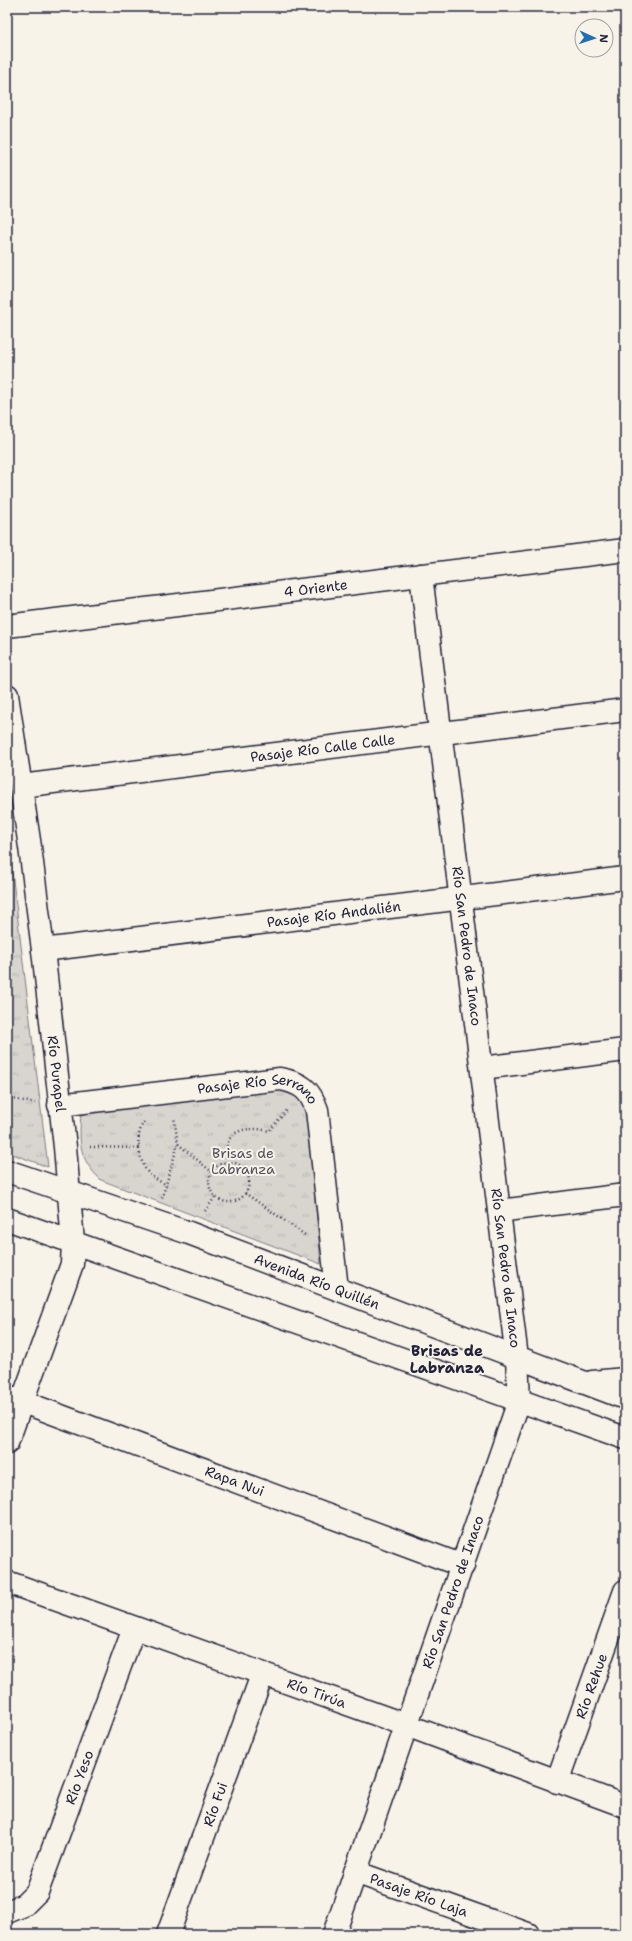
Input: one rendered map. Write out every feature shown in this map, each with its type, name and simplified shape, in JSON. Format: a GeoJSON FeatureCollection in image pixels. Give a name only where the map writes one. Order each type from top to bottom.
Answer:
{"type":"FeatureCollection","features":[{"type":"Feature","properties":{"kind":"street","name":"4 Oriente"},"geometry":{"type":"LineString","coordinates":[[7,626],[625,550]]}},
{"type":"Feature","properties":{"kind":"street","name":"Río San Pedro de Inaco"},"geometry":{"type":"LineString","coordinates":[[334,1934],[519,1401],[517,1358],[421,575]]}},
{"type":"Feature","properties":{"kind":"street","name":"Río Purapel"},"geometry":{"type":"LineString","coordinates":[[7,696],[21,786],[43,950],[59,1105],[65,1147],[73,1242],[72,1264],[15,1399],[7,1443]]}},
{"type":"Feature","properties":{"kind":"street","name":"Pasaje Río Calle Calle"},"geometry":{"type":"LineString","coordinates":[[21,786],[625,710]]}},
{"type":"Feature","properties":{"kind":"street","name":"Pasaje Río Andalién"},"geometry":{"type":"LineString","coordinates":[[43,950],[625,878]]}},
{"type":"Feature","properties":{"kind":"street"},"geometry":{"type":"LineString","coordinates":[[482,1068],[625,1050]]}},
{"type":"Feature","properties":{"kind":"street","name":"Pasaje Río Serrano"},"geometry":{"type":"LineString","coordinates":[[59,1105],[280,1079],[294,1081],[312,1096],[317,1110],[337,1289]]}},
{"type":"Feature","properties":{"kind":"street","name":"Avenida Río Quillén"},"geometry":{"type":"LineString","coordinates":[[7,1171],[154,1220],[625,1398]]}},
{"type":"Feature","properties":{"kind":"street"},"geometry":{"type":"LineString","coordinates":[[499,1211],[625,1195]]}},
{"type":"Feature","properties":{"kind":"street"},"geometry":{"type":"LineString","coordinates":[[7,1219],[625,1438]]}},
{"type":"Feature","properties":{"kind":"street"},"geometry":{"type":"LineString","coordinates":[[586,1382],[625,1379]]}},
{"type":"Feature","properties":{"kind":"street","name":"Rapa Nui"},"geometry":{"type":"LineString","coordinates":[[15,1399],[463,1566]]}},
{"type":"Feature","properties":{"kind":"street","name":"Río Tirúa"},"geometry":{"type":"LineString","coordinates":[[7,1582],[262,1675],[406,1725],[625,1806]]}},
{"type":"Feature","properties":{"kind":"street","name":"Río Rehue"},"geometry":{"type":"LineString","coordinates":[[557,1782],[625,1591]]}},
{"type":"Feature","properties":{"kind":"street","name":"Río Yeso"},"geometry":{"type":"LineString","coordinates":[[7,1912],[24,1905],[37,1892],[134,1628]]}},
{"type":"Feature","properties":{"kind":"street","name":"Río Fui"},"geometry":{"type":"LineString","coordinates":[[168,1934],[262,1675]]}},
{"type":"Feature","properties":{"kind":"street","name":"Pasaje Río Laja"},"geometry":{"type":"LineString","coordinates":[[355,1872],[528,1934]]}},
{"type":"Feature","properties":{"kind":"path"},"geometry":{"type":"LineString","coordinates":[[228,1162],[225,1151],[229,1140],[237,1131],[248,1128],[269,1132],[305,1089]]}},
{"type":"Feature","properties":{"kind":"path"},"geometry":{"type":"LineString","coordinates":[[154,1220],[178,1144],[170,1091]]}},
{"type":"Feature","properties":{"kind":"path"},"geometry":{"type":"LineString","coordinates":[[148,1117],[141,1126],[139,1148],[140,1155],[146,1171],[156,1180],[166,1185]]}},
{"type":"Feature","properties":{"kind":"path"},"geometry":{"type":"LineString","coordinates":[[178,1144],[212,1172]]}},
{"type":"Feature","properties":{"kind":"path"},"geometry":{"type":"LineString","coordinates":[[65,1147],[139,1148]]}},
{"type":"Feature","properties":{"kind":"path"},"geometry":{"type":"LineString","coordinates":[[228,1162],[239,1165],[244,1169],[249,1181],[245,1193],[234,1201],[221,1200],[215,1197],[209,1184],[212,1172],[221,1163],[228,1162]]}},
{"type":"Feature","properties":{"kind":"path"},"geometry":{"type":"LineString","coordinates":[[245,1193],[309,1238]]}},
{"type":"Feature","properties":{"kind":"green space"},"geometry":{"type":"Polygon","coordinates":[[[7,847],[9,847],[48,1167],[7,1152],[7,847]]]}},
{"type":"Feature","properties":{"kind":"green space","name":"Brisas de Labranza"},"geometry":{"type":"Polygon","coordinates":[[[273,1087],[287,1091],[300,1100],[308,1119],[321,1264],[101,1180],[93,1172],[84,1157],[80,1141],[81,1113],[273,1087]]]}},
{"type":"Feature","properties":{"kind":"district","name":"Brisas de Labranza"},"geometry":{"type":"Point","coordinates":[447,1360]}}]}
